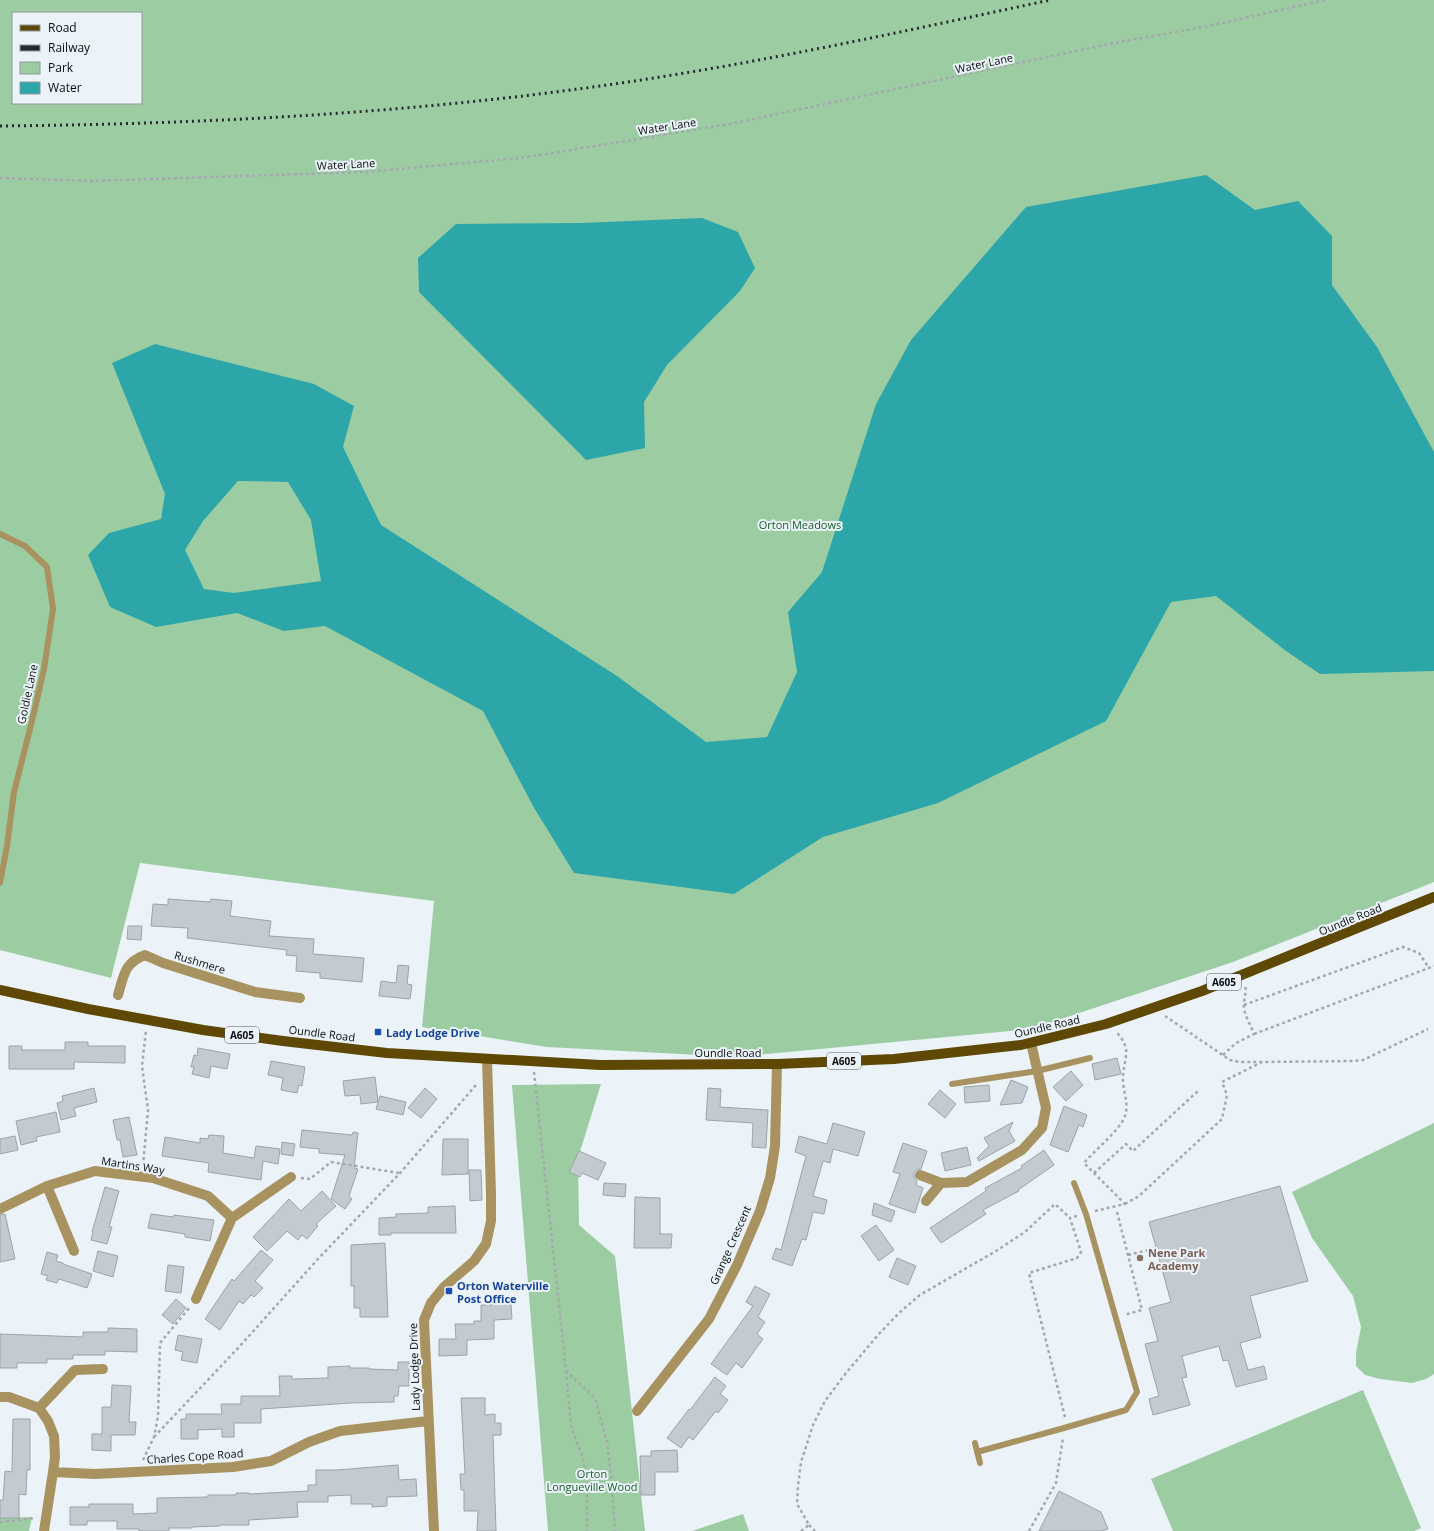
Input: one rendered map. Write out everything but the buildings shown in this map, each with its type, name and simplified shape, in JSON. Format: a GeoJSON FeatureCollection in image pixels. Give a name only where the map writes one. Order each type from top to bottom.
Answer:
{"type":"FeatureCollection","features":[{"type":"Feature","properties":{"kind":"main road","name":"Oundle Road"},"geometry":{"type":"LineString","coordinates":[[0,990],[88,1009],[203,1030],[387,1053],[600,1065],[777,1064],[894,1059],[1021,1045],[1106,1024],[1202,991],[1434,897]]}},
{"type":"Feature","properties":{"kind":"street","name":"Rushmere"},"geometry":{"type":"LineString","coordinates":[[118,995],[125,972],[134,959],[145,955],[163,963],[255,992],[300,998]]}},
{"type":"Feature","properties":{"kind":"street"},"geometry":{"type":"LineString","coordinates":[[920,1175],[941,1183],[967,1182],[1022,1150],[1042,1128],[1046,1108],[1030,1043]]}},
{"type":"Feature","properties":{"kind":"street","name":"Lady Lodge Drive"},"geometry":{"type":"LineString","coordinates":[[434,1531],[424,1320],[431,1303],[435,1298],[444,1287],[474,1261],[486,1244],[491,1221],[487,1059]]}},
{"type":"Feature","properties":{"kind":"street","name":"Grange Crescent"},"geometry":{"type":"LineString","coordinates":[[637,1411],[709,1319],[737,1265],[760,1211],[770,1178],[776,1146],[777,1064]]}},
{"type":"Feature","properties":{"kind":"street","name":"Martins Way"},"geometry":{"type":"LineString","coordinates":[[0,1208],[47,1186],[95,1171],[153,1178],[208,1196],[232,1218]]}},
{"type":"Feature","properties":{"kind":"street"},"geometry":{"type":"LineString","coordinates":[[196,1299],[232,1218],[291,1177]]}},
{"type":"Feature","properties":{"kind":"street"},"geometry":{"type":"LineString","coordinates":[[926,1201],[941,1183]]}},
{"type":"Feature","properties":{"kind":"street"},"geometry":{"type":"LineString","coordinates":[[47,1186],[74,1250]]}},
{"type":"Feature","properties":{"kind":"street"},"geometry":{"type":"LineString","coordinates":[[39,1408],[75,1370],[103,1369]]}},
{"type":"Feature","properties":{"kind":"street"},"geometry":{"type":"LineString","coordinates":[[0,1397],[9,1397],[39,1408],[48,1421],[54,1436],[55,1457],[44,1531]]}},
{"type":"Feature","properties":{"kind":"street","name":"Charles Cope Road"},"geometry":{"type":"LineString","coordinates":[[53,1472],[95,1474],[233,1467],[271,1461],[309,1442],[340,1431],[428,1421]]}},
{"type":"Feature","properties":{"kind":"lane","name":"Goldie Lane"},"geometry":{"type":"LineString","coordinates":[[0,534],[25,546],[47,567],[54,609],[44,669],[14,792],[7,846],[0,883]]}},
{"type":"Feature","properties":{"kind":"lane"},"geometry":{"type":"LineString","coordinates":[[952,1084],[1037,1071],[1090,1058]]}},
{"type":"Feature","properties":{"kind":"lane"},"geometry":{"type":"LineString","coordinates":[[977,1452],[1126,1410],[1137,1392],[1086,1214],[1074,1183]]}},
{"type":"Feature","properties":{"kind":"lane"},"geometry":{"type":"LineString","coordinates":[[975,1443],[980,1463]]}},
{"type":"Feature","properties":{"kind":"path","name":"Water Lane"},"geometry":{"type":"LineString","coordinates":[[0,178],[91,181],[350,172],[521,158],[730,124],[1114,43],[1209,26],[1325,0]]}},
{"type":"Feature","properties":{"kind":"path"},"geometry":{"type":"LineString","coordinates":[[1244,1005],[1403,947],[1419,953],[1429,968]]}},
{"type":"Feature","properties":{"kind":"path"},"geometry":{"type":"LineString","coordinates":[[1223,1055],[1236,1043],[1254,1034],[1434,966]]}},
{"type":"Feature","properties":{"kind":"path"},"geometry":{"type":"LineString","coordinates":[[1239,986],[1244,984],[1246,990],[1244,1005],[1245,1014],[1254,1034]]}},
{"type":"Feature","properties":{"kind":"path"},"geometry":{"type":"LineString","coordinates":[[1161,1013],[1230,1060],[1240,1062],[1358,1060],[1428,1029]]}},
{"type":"Feature","properties":{"kind":"path"},"geometry":{"type":"LineString","coordinates":[[143,1177],[148,1110],[142,1066],[147,1020]]}},
{"type":"Feature","properties":{"kind":"path"},"geometry":{"type":"LineString","coordinates":[[1115,1032],[1124,1043],[1126,1050],[1123,1079],[1127,1110],[1123,1121],[1116,1130],[1084,1163],[1125,1204]]}},
{"type":"Feature","properties":{"kind":"path"},"geometry":{"type":"LineString","coordinates":[[533,1062],[571,1427],[583,1458],[587,1485],[587,1531]]}},
{"type":"Feature","properties":{"kind":"path"},"geometry":{"type":"LineString","coordinates":[[1070,1218],[1125,1204],[1139,1196],[1222,1118],[1227,1095],[1222,1082],[1262,1062]]}},
{"type":"Feature","properties":{"kind":"path"},"geometry":{"type":"LineString","coordinates":[[154,1437],[240,1346],[318,1259],[400,1174],[487,1072]]}},
{"type":"Feature","properties":{"kind":"path"},"geometry":{"type":"LineString","coordinates":[[1094,1173],[1126,1144],[1133,1151],[1199,1090]]}},
{"type":"Feature","properties":{"kind":"path"},"geometry":{"type":"LineString","coordinates":[[291,1177],[310,1179],[331,1162],[400,1174]]}},
{"type":"Feature","properties":{"kind":"path"},"geometry":{"type":"LineString","coordinates":[[815,1531],[809,1525],[797,1504],[798,1486],[801,1462],[808,1438],[825,1401],[878,1335],[900,1312],[920,1295],[996,1251],[1025,1232],[1055,1204],[1070,1218],[1082,1252],[1077,1258],[1029,1273],[1066,1418],[1056,1483],[1029,1531]]}},
{"type":"Feature","properties":{"kind":"path"},"geometry":{"type":"LineString","coordinates":[[1116,1317],[1142,1310],[1117,1212]]}},
{"type":"Feature","properties":{"kind":"path"},"geometry":{"type":"LineString","coordinates":[[1128,1255],[1156,1248]]}},
{"type":"Feature","properties":{"kind":"path"},"geometry":{"type":"LineString","coordinates":[[138,1472],[154,1437],[158,1416],[160,1343],[196,1299]]}},
{"type":"Feature","properties":{"kind":"path"},"geometry":{"type":"LineString","coordinates":[[566,1371],[595,1398],[608,1450],[612,1474],[615,1531]]}},
{"type":"Feature","properties":{"kind":"path"},"geometry":{"type":"LineString","coordinates":[[0,1522],[46,1517]]}},
{"type":"Feature","properties":{"kind":"path"},"geometry":{"type":"LineString","coordinates":[[801,1531],[809,1525]]}},
{"type":"Feature","properties":{"kind":"green space","name":"Orton Meadows"},"geometry":{"type":"Polygon","coordinates":[[[0,0],[1434,0],[1434,882],[1233,962],[1031,1029],[737,1057],[547,1047],[422,1027],[434,901],[140,863],[111,978],[0,950],[0,0]]]}},
{"type":"Feature","properties":{"kind":"green space","name":"Orton Longueville Wood"},"geometry":{"type":"Polygon","coordinates":[[[601,1084],[578,1158],[579,1225],[615,1256],[645,1531],[548,1531],[512,1085],[601,1084]]]}},
{"type":"Feature","properties":{"kind":"green space"},"geometry":{"type":"Polygon","coordinates":[[[1434,1123],[1434,1374],[1426,1379],[1412,1383],[1380,1379],[1365,1375],[1356,1366],[1356,1353],[1361,1327],[1353,1296],[1312,1238],[1292,1192],[1434,1123]]]}},
{"type":"Feature","properties":{"kind":"green space"},"geometry":{"type":"Polygon","coordinates":[[[1363,1390],[1421,1528],[1414,1531],[1173,1531],[1151,1479],[1363,1390]]]}},
{"type":"Feature","properties":{"kind":"green space"},"geometry":{"type":"Polygon","coordinates":[[[743,1514],[749,1531],[692,1531],[743,1514]]]}},
{"type":"Feature","properties":{"kind":"green space"},"geometry":{"type":"Polygon","coordinates":[[[32,1517],[29,1531],[0,1531],[0,1518],[32,1517]]]}},
{"type":"Feature","properties":{"kind":"water"},"geometry":{"type":"Polygon","coordinates":[[[1206,175],[1255,210],[1298,201],[1332,236],[1332,285],[1377,347],[1434,452],[1434,671],[1320,674],[1286,651],[1216,596],[1171,602],[1106,721],[938,803],[823,837],[734,894],[574,873],[533,806],[483,711],[325,626],[284,631],[237,613],[156,627],[110,607],[88,555],[109,533],[161,519],[165,494],[112,363],[155,344],[314,384],[354,406],[343,447],[381,525],[617,676],[706,742],[767,737],[797,672],[788,612],[822,572],[876,404],[911,340],[1026,207],[1206,175]],[[238,481],[203,521],[185,550],[204,589],[234,593],[321,581],[311,520],[288,482],[238,481]]]}},
{"type":"Feature","properties":{"kind":"water"},"geometry":{"type":"Polygon","coordinates":[[[702,218],[738,232],[755,268],[740,291],[667,365],[644,402],[645,448],[586,460],[419,292],[418,258],[456,224],[582,223],[702,218]]]}},
{"type":"Feature","properties":{"kind":"railway"},"geometry":{"type":"LineString","coordinates":[[0,126],[151,123],[301,116],[451,104],[525,96],[657,78],[769,58],[882,36],[1050,0]]}},
{"type":"Feature","properties":{"kind":"place","name":"Lady Lodge Drive"},"geometry":{"type":"Point","coordinates":[378,1032]}},
{"type":"Feature","properties":{"kind":"place","name":"Nene Park Academy"},"geometry":{"type":"Point","coordinates":[1140,1258]}},
{"type":"Feature","properties":{"kind":"place","name":"Orton Waterville Post Office"},"geometry":{"type":"Point","coordinates":[449,1291]}}]}
